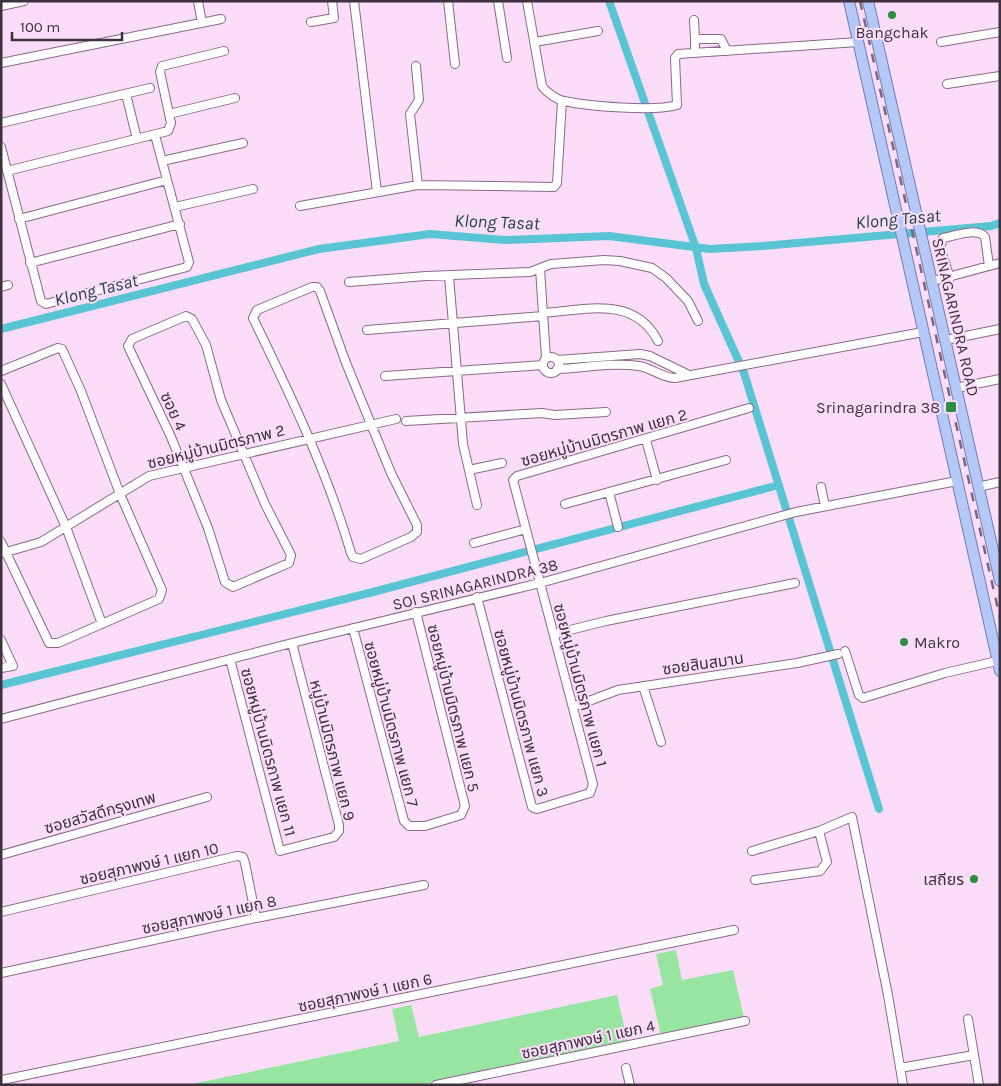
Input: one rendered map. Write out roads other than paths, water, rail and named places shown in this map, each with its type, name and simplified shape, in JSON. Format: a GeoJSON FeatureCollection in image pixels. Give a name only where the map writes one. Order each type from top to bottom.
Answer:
{"type":"FeatureCollection","features":[{"type":"Feature","properties":{"kind":"main road"},"geometry":{"type":"LineString","coordinates":[[849,1],[999,666]]}},
{"type":"Feature","properties":{"kind":"main road","name":"SRINAGARINDRA ROAD"},"geometry":{"type":"LineString","coordinates":[[868,1],[924,240],[978,487],[996,548],[1000,581]]}},
{"type":"Feature","properties":{"kind":"street"},"geometry":{"type":"LineString","coordinates":[[1,6],[24,1]]}},
{"type":"Feature","properties":{"kind":"street"},"geometry":{"type":"LineString","coordinates":[[198,1],[202,23]]}},
{"type":"Feature","properties":{"kind":"street"},"geometry":{"type":"LineString","coordinates":[[311,22],[334,18],[332,1]]}},
{"type":"Feature","properties":{"kind":"street"},"geometry":{"type":"LineString","coordinates":[[354,1],[377,192]]}},
{"type":"Feature","properties":{"kind":"street"},"geometry":{"type":"LineString","coordinates":[[448,1],[455,64]]}},
{"type":"Feature","properties":{"kind":"street"},"geometry":{"type":"LineString","coordinates":[[498,1],[508,58]]}},
{"type":"Feature","properties":{"kind":"street"},"geometry":{"type":"LineString","coordinates":[[527,1],[542,86],[562,101],[651,108],[677,105],[675,58],[678,54],[858,42]]}},
{"type":"Feature","properties":{"kind":"street"},"geometry":{"type":"LineString","coordinates":[[1,63],[221,20]]}},
{"type":"Feature","properties":{"kind":"street"},"geometry":{"type":"LineString","coordinates":[[694,20],[695,53]]}},
{"type":"Feature","properties":{"kind":"street"},"geometry":{"type":"LineString","coordinates":[[535,42],[598,32]]}},
{"type":"Feature","properties":{"kind":"street"},"geometry":{"type":"LineString","coordinates":[[941,42],[1000,32]]}},
{"type":"Feature","properties":{"kind":"street"},"geometry":{"type":"LineString","coordinates":[[694,39],[721,39],[727,50]]}},
{"type":"Feature","properties":{"kind":"street"},"geometry":{"type":"LineString","coordinates":[[7,172],[155,135],[170,129],[169,114],[160,72],[162,66],[224,51]]}},
{"type":"Feature","properties":{"kind":"street"},"geometry":{"type":"LineString","coordinates":[[416,66],[419,100],[410,114],[418,185]]}},
{"type":"Feature","properties":{"kind":"street"},"geometry":{"type":"LineString","coordinates":[[948,84],[1000,76]]}},
{"type":"Feature","properties":{"kind":"street"},"geometry":{"type":"LineString","coordinates":[[1,123],[150,88]]}},
{"type":"Feature","properties":{"kind":"street"},"geometry":{"type":"LineString","coordinates":[[126,94],[136,135]]}},
{"type":"Feature","properties":{"kind":"street"},"geometry":{"type":"LineString","coordinates":[[169,114],[235,98]]}},
{"type":"Feature","properties":{"kind":"street"},"geometry":{"type":"LineString","coordinates":[[300,206],[418,185],[554,187],[557,184],[562,101]]}},
{"type":"Feature","properties":{"kind":"street"},"geometry":{"type":"LineString","coordinates":[[2,153],[41,301],[49,303],[187,267],[189,262],[180,224],[155,135]]}},
{"type":"Feature","properties":{"kind":"street"},"geometry":{"type":"LineString","coordinates":[[162,161],[243,143]]}},
{"type":"Feature","properties":{"kind":"street"},"geometry":{"type":"LineString","coordinates":[[19,219],[167,180]]}},
{"type":"Feature","properties":{"kind":"street"},"geometry":{"type":"LineString","coordinates":[[175,207],[253,189]]}},
{"type":"Feature","properties":{"kind":"street"},"geometry":{"type":"LineString","coordinates":[[30,263],[180,224]]}},
{"type":"Feature","properties":{"kind":"street"},"geometry":{"type":"LineString","coordinates":[[950,278],[940,248],[943,238],[976,232],[982,234],[985,237],[989,266]]}},
{"type":"Feature","properties":{"kind":"street"},"geometry":{"type":"LineString","coordinates":[[349,282],[530,272],[552,264],[604,260],[652,268],[680,291],[698,321]]}},
{"type":"Feature","properties":{"kind":"street"},"geometry":{"type":"LineString","coordinates":[[933,281],[950,278],[1000,263]]}},
{"type":"Feature","properties":{"kind":"street"},"geometry":{"type":"LineString","coordinates":[[540,269],[545,362],[549,372],[557,369],[635,365],[650,369],[669,378],[923,332]]}},
{"type":"Feature","properties":{"kind":"street"},"geometry":{"type":"LineString","coordinates":[[449,276],[461,418],[468,470],[477,505]]}},
{"type":"Feature","properties":{"kind":"street"},"geometry":{"type":"LineString","coordinates":[[312,287],[320,291],[391,473],[418,528],[411,537],[361,558],[353,557],[336,506],[308,438],[286,385],[253,318],[257,310],[312,287]]}},
{"type":"Feature","properties":{"kind":"street"},"geometry":{"type":"LineString","coordinates":[[367,330],[543,315],[590,309],[626,312],[636,315],[646,322],[658,341]]}},
{"type":"Feature","properties":{"kind":"street","name":"ซอย 4"},"geometry":{"type":"LineString","coordinates":[[186,316],[192,319],[206,346],[218,391],[244,452],[291,558],[289,563],[233,587],[225,582],[208,528],[164,423],[129,351],[128,343],[132,339],[186,316]]}},
{"type":"Feature","properties":{"kind":"street"},"geometry":{"type":"LineString","coordinates":[[946,340],[1000,329]]}},
{"type":"Feature","properties":{"kind":"street"},"geometry":{"type":"LineString","coordinates":[[1,372],[58,348],[62,349],[81,391],[120,494],[162,592],[159,598],[58,643],[49,644],[4,553],[1,542]]}},
{"type":"Feature","properties":{"kind":"street"},"geometry":{"type":"LineString","coordinates":[[385,376],[545,362],[552,357],[557,360],[640,354],[650,356],[676,371],[687,374]]}},
{"type":"Feature","properties":{"kind":"street"},"geometry":{"type":"LineString","coordinates":[[557,360],[557,369]]}},
{"type":"Feature","properties":{"kind":"street"},"geometry":{"type":"LineString","coordinates":[[956,388],[1000,379]]}},
{"type":"Feature","properties":{"kind":"street"},"geometry":{"type":"LineString","coordinates":[[1,384],[66,527],[102,624]]}},
{"type":"Feature","properties":{"kind":"street","name":"ซอยหมู่บ้านมิตรภาพ แยก 2"},"geometry":{"type":"LineString","coordinates":[[540,583],[513,483],[514,477],[646,440],[749,408]]}},
{"type":"Feature","properties":{"kind":"street"},"geometry":{"type":"LineString","coordinates":[[406,421],[542,413],[555,415],[606,412]]}},
{"type":"Feature","properties":{"kind":"street","name":"ซอยหมู่บ้านมิตรภาพ 2"},"geometry":{"type":"LineString","coordinates":[[4,553],[35,545],[142,479],[244,452],[396,419]]}},
{"type":"Feature","properties":{"kind":"street"},"geometry":{"type":"LineString","coordinates":[[646,440],[657,480]]}},
{"type":"Feature","properties":{"kind":"street"},"geometry":{"type":"LineString","coordinates":[[565,504],[726,460]]}},
{"type":"Feature","properties":{"kind":"street"},"geometry":{"type":"LineString","coordinates":[[468,470],[502,463]]}},
{"type":"Feature","properties":{"kind":"street","name":"SOI SRINAGARINDRA 38"},"geometry":{"type":"LineString","coordinates":[[1,719],[292,643],[540,583],[782,515],[957,481]]}},
{"type":"Feature","properties":{"kind":"street"},"geometry":{"type":"LineString","coordinates":[[978,487],[1000,482]]}},
{"type":"Feature","properties":{"kind":"street"},"geometry":{"type":"LineString","coordinates":[[820,487],[825,506]]}},
{"type":"Feature","properties":{"kind":"street"},"geometry":{"type":"LineString","coordinates":[[610,492],[618,527]]}},
{"type":"Feature","properties":{"kind":"street"},"geometry":{"type":"LineString","coordinates":[[474,543],[526,529]]}},
{"type":"Feature","properties":{"kind":"street","name":"ซอยหมู่บ้านมิตรภาพ แยก 1"},"geometry":{"type":"LineString","coordinates":[[540,583],[593,788],[590,793],[584,796],[560,802]]}},
{"type":"Feature","properties":{"kind":"street"},"geometry":{"type":"LineString","coordinates":[[554,634],[606,621],[796,583]]}},
{"type":"Feature","properties":{"kind":"street","name":"ซอยหมู่บ้านมิตรภาพ แยก 3"},"geometry":{"type":"LineString","coordinates":[[477,597],[531,804],[537,809],[560,802]]}},
{"type":"Feature","properties":{"kind":"street","name":"ซอยหมู่บ้านมิตรภาพ แยก 5"},"geometry":{"type":"LineString","coordinates":[[416,612],[465,806],[461,815],[438,822]]}},
{"type":"Feature","properties":{"kind":"street","name":"ซอยหมู่บ้านมิตรภาพ แยก 7"},"geometry":{"type":"LineString","coordinates":[[353,628],[404,821],[406,824],[414,827],[438,822]]}},
{"type":"Feature","properties":{"kind":"street"},"geometry":{"type":"LineString","coordinates":[[1,640],[13,666],[1,668]]}},
{"type":"Feature","properties":{"kind":"street","name":"หมู่บ้านมิตรภาพ แยก 9"},"geometry":{"type":"LineString","coordinates":[[280,851],[334,837],[339,831],[292,643]]}},
{"type":"Feature","properties":{"kind":"street","name":"ซอยสินสมาน"},"geometry":{"type":"LineString","coordinates":[[573,707],[610,692],[826,658],[842,652],[859,695],[862,698],[970,668],[999,666]]}},
{"type":"Feature","properties":{"kind":"street","name":"ซอยหมู่บ้านมิตรภาพ แยก 11"},"geometry":{"type":"LineString","coordinates":[[230,659],[280,851]]}},
{"type":"Feature","properties":{"kind":"street"},"geometry":{"type":"LineString","coordinates":[[643,686],[661,742]]}},
{"type":"Feature","properties":{"kind":"street","name":"ซอยสวัสดีกรุงเทพ"},"geometry":{"type":"LineString","coordinates":[[1,855],[207,797]]}},
{"type":"Feature","properties":{"kind":"street"},"geometry":{"type":"LineString","coordinates":[[752,851],[819,831],[852,817],[888,995],[902,1085]]}},
{"type":"Feature","properties":{"kind":"street"},"geometry":{"type":"LineString","coordinates":[[755,880],[820,871],[827,862],[819,831]]}},
{"type":"Feature","properties":{"kind":"street","name":"ซอยสุภาพงษ์ 1 แยก 10"},"geometry":{"type":"LineString","coordinates":[[1,912],[236,856],[243,857],[244,860],[256,918]]}},
{"type":"Feature","properties":{"kind":"street","name":"ซอยสุภาพงษ์ 1 แยก 8"},"geometry":{"type":"LineString","coordinates":[[1,973],[424,884]]}},
{"type":"Feature","properties":{"kind":"street","name":"ซอยสุภาพงษ์ 1 แยก 6"},"geometry":{"type":"LineString","coordinates":[[1,1080],[734,930]]}},
{"type":"Feature","properties":{"kind":"street"},"geometry":{"type":"LineString","coordinates":[[968,1019],[979,1085]]}},
{"type":"Feature","properties":{"kind":"street","name":"ซอยสุภาพงษ์ 1 แยก 4"},"geometry":{"type":"LineString","coordinates":[[436,1085],[745,1021]]}},
{"type":"Feature","properties":{"kind":"street"},"geometry":{"type":"LineString","coordinates":[[900,1068],[974,1055]]}},
{"type":"Feature","properties":{"kind":"street"},"geometry":{"type":"LineString","coordinates":[[626,1068],[630,1085]]}},
{"type":"Feature","properties":{"kind":"street"},"geometry":{"type":"LineString","coordinates":[[1,1080],[3,1085]]}},
{"type":"Feature","properties":{"kind":"waterway"},"geometry":{"type":"LineString","coordinates":[[609,1],[696,248],[704,284],[744,373],[879,809]]}},
{"type":"Feature","properties":{"kind":"waterway","name":"Klong Tasat"},"geometry":{"type":"LineString","coordinates":[[1,329],[319,249],[430,234],[505,240],[609,236],[710,249],[991,226],[1000,223]]}},
{"type":"Feature","properties":{"kind":"waterway"},"geometry":{"type":"LineString","coordinates":[[1,685],[373,592],[779,485]]}},
{"type":"Feature","properties":{"kind":"railway"},"geometry":{"type":"LineString","coordinates":[[860,1],[1000,618]]}},
{"type":"Feature","properties":{"kind":"place","name":"Bangchak"},"geometry":{"type":"Point","coordinates":[892,15]}},
{"type":"Feature","properties":{"kind":"place","name":"Srinagarindra 38"},"geometry":{"type":"Point","coordinates":[951,407]}},
{"type":"Feature","properties":{"kind":"place","name":"Makro"},"geometry":{"type":"Point","coordinates":[904,642]}},
{"type":"Feature","properties":{"kind":"place","name":"เสถียร"},"geometry":{"type":"Point","coordinates":[974,879]}}]}
